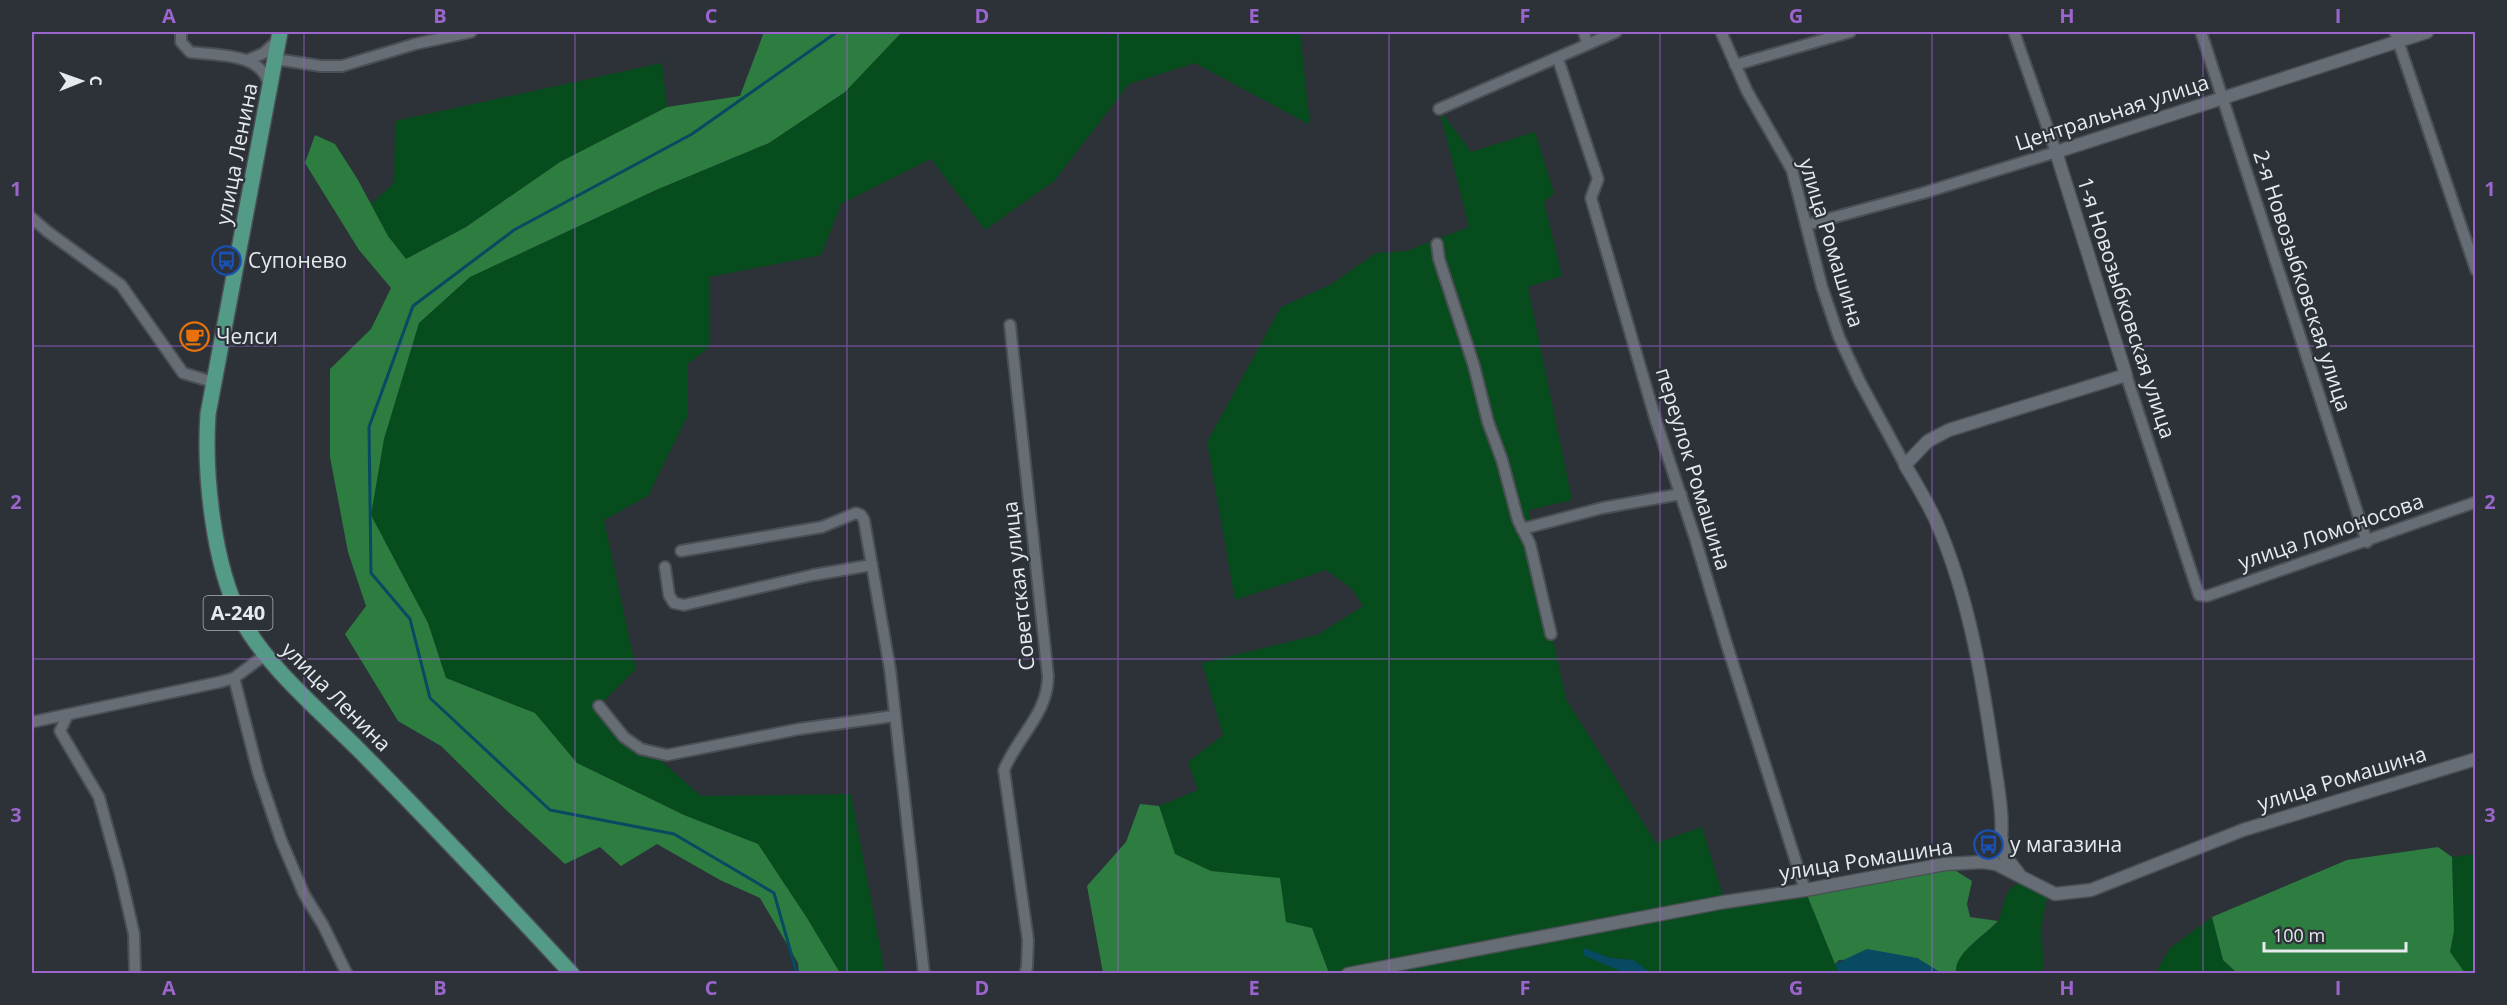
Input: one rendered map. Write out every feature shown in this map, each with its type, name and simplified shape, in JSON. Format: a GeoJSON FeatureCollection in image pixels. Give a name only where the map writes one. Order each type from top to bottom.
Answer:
{"type":"FeatureCollection","features":[{"type":"Feature","properties":{"kind":"main road","name":"улица Ленина"},"geometry":{"type":"LineString","coordinates":[[280,33],[208,414],[206,447],[209,487],[223,569],[236,608],[246,628],[265,655],[456,849],[572,974]]}},
{"type":"Feature","properties":{"kind":"street"},"geometry":{"type":"LineString","coordinates":[[181,32],[181,42],[190,52],[248,60],[257,65],[267,76],[270,95]]}},
{"type":"Feature","properties":{"kind":"street"},"geometry":{"type":"LineString","coordinates":[[275,59],[321,66],[342,66],[415,44],[471,32]]}},
{"type":"Feature","properties":{"kind":"street"},"geometry":{"type":"LineString","coordinates":[[1584,32],[1587,44]]}},
{"type":"Feature","properties":{"kind":"street"},"geometry":{"type":"LineString","coordinates":[[1440,109],[1616,32]]}},
{"type":"Feature","properties":{"kind":"street","name":"улица Ромашина"},"geometry":{"type":"LineString","coordinates":[[1720,32],[1747,91],[1792,170],[1822,287],[1839,337],[1859,380],[1905,465]]}},
{"type":"Feature","properties":{"kind":"street"},"geometry":{"type":"LineString","coordinates":[[1735,64],[1850,32]]}},
{"type":"Feature","properties":{"kind":"street","name":"1-я Новозыбковская улица"},"geometry":{"type":"LineString","coordinates":[[2014,32],[2056,152],[2126,375],[2199,595]]}},
{"type":"Feature","properties":{"kind":"street","name":"2-я Новозыбковская улица"},"geometry":{"type":"LineString","coordinates":[[2201,32],[2367,542]]}},
{"type":"Feature","properties":{"kind":"street","name":"Центральная улица"},"geometry":{"type":"LineString","coordinates":[[1806,225],[1923,193],[2056,152],[2224,98],[2397,36],[2427,32]]}},
{"type":"Feature","properties":{"kind":"street"},"geometry":{"type":"LineString","coordinates":[[248,60],[271,49],[280,33]]}},
{"type":"Feature","properties":{"kind":"street"},"geometry":{"type":"LineString","coordinates":[[2397,36],[2475,270]]}},
{"type":"Feature","properties":{"kind":"street","name":"переулок Ромашина"},"geometry":{"type":"LineString","coordinates":[[1558,59],[1598,179],[1592,188],[1591,198],[1656,421],[1805,890]]}},
{"type":"Feature","properties":{"kind":"street"},"geometry":{"type":"LineString","coordinates":[[32,218],[121,285],[183,373],[213,382]]}},
{"type":"Feature","properties":{"kind":"street"},"geometry":{"type":"LineString","coordinates":[[1437,244],[1439,259],[1474,366],[1488,422],[1502,460],[1522,529],[1530,544],[1551,634]]}},
{"type":"Feature","properties":{"kind":"street","name":"Советская улица"},"geometry":{"type":"LineString","coordinates":[[1010,325],[1048,676],[1044,704],[1008,759],[1004,770],[1028,939],[1027,967],[1024,974]]}},
{"type":"Feature","properties":{"kind":"street"},"geometry":{"type":"LineString","coordinates":[[2024,878],[2006,857],[1982,677],[1971,628],[1936,521],[1905,465],[1928,441],[1949,430],[2126,375]]}},
{"type":"Feature","properties":{"kind":"street"},"geometry":{"type":"LineString","coordinates":[[1522,529],[1602,508],[1681,494]]}},
{"type":"Feature","properties":{"kind":"street","name":"улица Ломоносова"},"geometry":{"type":"LineString","coordinates":[[2199,595],[2207,596],[2367,542],[2475,502]]}},
{"type":"Feature","properties":{"kind":"street"},"geometry":{"type":"LineString","coordinates":[[681,551],[822,526],[856,513],[861,515],[890,669],[924,974]]}},
{"type":"Feature","properties":{"kind":"street"},"geometry":{"type":"LineString","coordinates":[[665,567],[669,595],[674,603],[684,605],[813,575],[872,565]]}},
{"type":"Feature","properties":{"kind":"street"},"geometry":{"type":"LineString","coordinates":[[32,722],[234,678],[265,655]]}},
{"type":"Feature","properties":{"kind":"street"},"geometry":{"type":"LineString","coordinates":[[234,678],[258,772],[281,840],[304,894],[323,925],[346,974]]}},
{"type":"Feature","properties":{"kind":"street"},"geometry":{"type":"LineString","coordinates":[[599,706],[624,737],[641,749],[667,755],[758,736],[894,716]]}},
{"type":"Feature","properties":{"kind":"street"},"geometry":{"type":"LineString","coordinates":[[67,716],[60,731],[99,797],[120,873],[134,934],[135,974]]}},
{"type":"Feature","properties":{"kind":"street","name":"улица Ромашина"},"geometry":{"type":"LineString","coordinates":[[1348,974],[1945,864],[1983,862],[1996,864],[2055,894],[2091,890],[2243,830],[2475,759]]}},
{"type":"Feature","properties":{"kind":"street"},"geometry":{"type":"LineString","coordinates":[[1983,862],[2000,848],[2001,832]]}},
{"type":"Feature","properties":{"kind":"green space"},"geometry":{"type":"Polygon","coordinates":[[[764,32],[902,32],[845,92],[769,143],[656,190],[470,277],[419,323],[384,439],[371,515],[428,623],[446,678],[535,713],[577,763],[684,815],[758,844],[840,973],[799,973],[798,963],[760,898],[720,880],[657,844],[621,866],[600,847],[565,864],[441,746],[398,721],[345,634],[366,606],[348,552],[330,457],[330,369],[371,329],[391,288],[359,250],[305,163],[315,135],[335,144],[358,180],[388,236],[406,259],[466,227],[560,162],[667,107],[740,96],[764,32]]]}},
{"type":"Feature","properties":{"kind":"green space"},"geometry":{"type":"Polygon","coordinates":[[[902,32],[1300,32],[1310,125],[1195,63],[1129,84],[1054,181],[985,230],[931,159],[841,204],[821,255],[710,277],[710,346],[688,364],[688,415],[648,496],[604,520],[636,669],[599,706],[701,796],[851,794],[885,973],[840,973],[758,844],[684,815],[577,763],[535,713],[446,678],[428,623],[371,515],[384,439],[419,323],[470,277],[656,190],[769,143],[845,92],[902,32]]]}},
{"type":"Feature","properties":{"kind":"green space"},"geometry":{"type":"Polygon","coordinates":[[[662,63],[667,107],[560,162],[466,227],[406,259],[388,236],[371,204],[394,183],[395,121],[662,63]]]}},
{"type":"Feature","properties":{"kind":"green space"},"geometry":{"type":"Polygon","coordinates":[[[1439,109],[1471,152],[1535,132],[1554,193],[1544,202],[1562,276],[1528,287],[1572,500],[1529,510],[1545,602],[1566,699],[1656,843],[1702,827],[1725,902],[1805,890],[1839,973],[1651,973],[1633,960],[1610,958],[1584,949],[1584,955],[1625,973],[1329,973],[1312,928],[1286,922],[1280,879],[1211,871],[1175,854],[1159,806],[1198,790],[1188,762],[1223,735],[1202,663],[1317,635],[1363,606],[1351,588],[1326,570],[1235,600],[1207,442],[1281,307],[1330,285],[1376,253],[1406,251],[1469,227],[1439,109]]]}},
{"type":"Feature","properties":{"kind":"green space"},"geometry":{"type":"Polygon","coordinates":[[[1140,804],[1159,806],[1175,854],[1211,871],[1280,878],[1286,922],[1312,928],[1329,973],[1103,973],[1087,886],[1126,842],[1140,804]]]}},
{"type":"Feature","properties":{"kind":"green space"},"geometry":{"type":"Polygon","coordinates":[[[2438,847],[2452,857],[2454,931],[2450,952],[2465,973],[2237,973],[2223,960],[2212,917],[2347,860],[2438,847]]]}},
{"type":"Feature","properties":{"kind":"green space"},"geometry":{"type":"Polygon","coordinates":[[[2475,854],[2475,973],[2465,973],[2450,952],[2454,931],[2452,857],[2475,854]]]}},
{"type":"Feature","properties":{"kind":"green space"},"geometry":{"type":"Polygon","coordinates":[[[1945,864],[1972,881],[1967,904],[1970,917],[1998,921],[1965,952],[1957,966],[1956,973],[1941,973],[1917,958],[1839,960],[1835,964],[1805,890],[1945,864]]]}},
{"type":"Feature","properties":{"kind":"green space"},"geometry":{"type":"Polygon","coordinates":[[[2024,878],[2048,892],[2041,929],[2044,966],[2041,973],[1956,973],[1955,965],[1962,953],[1998,922],[2008,891],[2024,878]]]}},
{"type":"Feature","properties":{"kind":"green space"},"geometry":{"type":"Polygon","coordinates":[[[2212,917],[2223,960],[2237,973],[2155,974],[2169,949],[2212,917]]]}},
{"type":"Feature","properties":{"kind":"water"},"geometry":{"type":"Polygon","coordinates":[[[1584,948],[1610,958],[1633,960],[1651,973],[1625,973],[1583,955],[1584,948]]]}},
{"type":"Feature","properties":{"kind":"water"},"geometry":{"type":"Polygon","coordinates":[[[1867,949],[1917,958],[1941,973],[1839,973],[1835,964],[1867,949]]]}},
{"type":"Feature","properties":{"kind":"waterway"},"geometry":{"type":"LineString","coordinates":[[797,974],[774,893],[674,834],[550,810],[430,698],[410,619],[371,573],[369,427],[413,306],[514,230],[692,134],[837,32]]}},
{"type":"Feature","properties":{"kind":"place","name":"Супонево"},"geometry":{"type":"Point","coordinates":[227,261]}},
{"type":"Feature","properties":{"kind":"place","name":"Челси"},"geometry":{"type":"Point","coordinates":[195,337]}},
{"type":"Feature","properties":{"kind":"place","name":"у магазина"},"geometry":{"type":"Point","coordinates":[1989,845]}}]}
